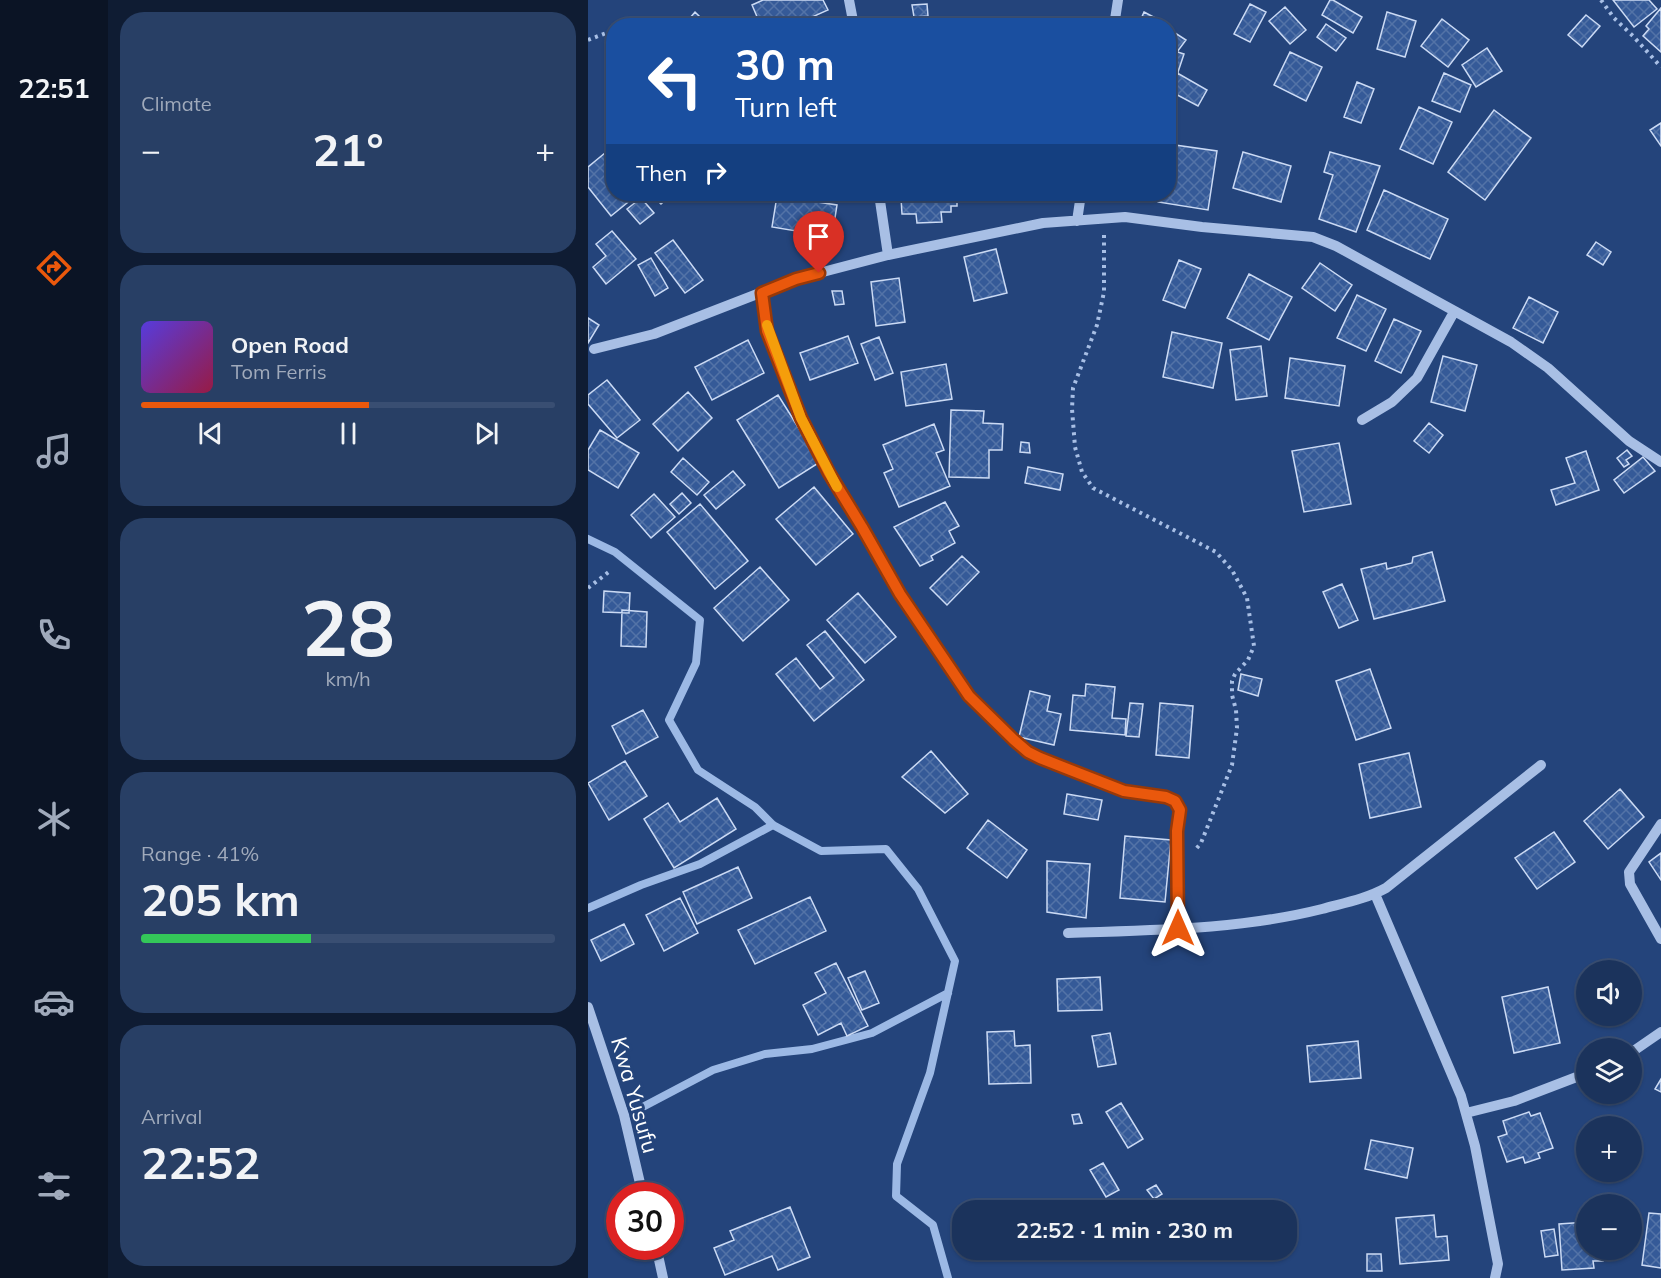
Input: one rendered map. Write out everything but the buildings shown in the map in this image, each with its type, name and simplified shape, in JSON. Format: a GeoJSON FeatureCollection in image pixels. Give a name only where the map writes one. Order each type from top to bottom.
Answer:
{"type":"FeatureCollection","features":[{"type":"Feature","properties":{"kind":"street"},"geometry":{"type":"LineString","coordinates":[[849,0],[852,18]]}},
{"type":"Feature","properties":{"kind":"street"},"geometry":{"type":"LineString","coordinates":[[1115,18],[1118,0]]}},
{"type":"Feature","properties":{"kind":"street"},"geometry":{"type":"LineString","coordinates":[[880,201],[888,255]]}},
{"type":"Feature","properties":{"kind":"street"},"geometry":{"type":"LineString","coordinates":[[1077,221],[1080,201]]}},
{"type":"Feature","properties":{"kind":"street"},"geometry":{"type":"LineString","coordinates":[[594,349],[654,334],[796,279],[888,255],[1043,223],[1125,217],[1313,237],[1336,246],[1511,342],[1548,368],[1629,441],[1661,462]]}},
{"type":"Feature","properties":{"kind":"street"},"geometry":{"type":"LineString","coordinates":[[762,293],[767,331],[801,418],[829,473],[900,594],[969,696],[1028,752],[1124,791],[1166,797],[1175,801],[1180,810],[1177,831],[1178,928]]}},
{"type":"Feature","properties":{"kind":"street"},"geometry":{"type":"LineString","coordinates":[[1362,420],[1392,402],[1417,378],[1454,312]]}},
{"type":"Feature","properties":{"kind":"street"},"geometry":{"type":"LineString","coordinates":[[1068,933],[1220,927],[1275,920],[1365,898],[1386,888],[1540,765]]}},
{"type":"Feature","properties":{"kind":"street"},"geometry":{"type":"LineString","coordinates":[[1661,824],[1629,872],[1630,884],[1661,939]]}},
{"type":"Feature","properties":{"kind":"street"},"geometry":{"type":"LineString","coordinates":[[1375,894],[1461,1096],[1475,1146],[1498,1264],[1495,1278]]}},
{"type":"Feature","properties":{"kind":"street","name":"Kwa Yusufu"},"geometry":{"type":"LineString","coordinates":[[588,1007],[624,1115],[640,1182]]}},
{"type":"Feature","properties":{"kind":"street"},"geometry":{"type":"LineString","coordinates":[[1642,1045],[1661,1032]]}},
{"type":"Feature","properties":{"kind":"street"},"geometry":{"type":"LineString","coordinates":[[1466,1113],[1514,1101],[1576,1077]]}},
{"type":"Feature","properties":{"kind":"street"},"geometry":{"type":"LineString","coordinates":[[659,1260],[663,1278]]}},
{"type":"Feature","properties":{"kind":"path"},"geometry":{"type":"LineString","coordinates":[[1601,0],[1614,18],[1661,67]]}},
{"type":"Feature","properties":{"kind":"path"},"geometry":{"type":"LineString","coordinates":[[588,40],[606,33]]}},
{"type":"Feature","properties":{"kind":"path"},"geometry":{"type":"LineString","coordinates":[[1103,229],[1104,292],[1097,325],[1073,388],[1075,447],[1082,472],[1093,488],[1205,545],[1223,558],[1247,598],[1254,646],[1248,660],[1235,674],[1232,681],[1237,728],[1232,765],[1201,843],[1177,873]]}},
{"type":"Feature","properties":{"kind":"path"},"geometry":{"type":"LineString","coordinates":[[588,588],[610,570]]}},
{"type":"Feature","properties":{"kind":"waterway"},"geometry":{"type":"LineString","coordinates":[[588,539],[615,552],[700,620],[696,663],[669,720],[698,770],[755,807],[773,825],[821,851],[886,849],[918,889],[955,961],[930,1073],[897,1164],[896,1196],[933,1225],[948,1278]]}},
{"type":"Feature","properties":{"kind":"waterway"},"geometry":{"type":"LineString","coordinates":[[588,908],[641,885],[700,864],[773,825]]}},
{"type":"Feature","properties":{"kind":"waterway"},"geometry":{"type":"LineString","coordinates":[[637,1110],[713,1070],[765,1054],[812,1049],[872,1033],[948,993]]}},
{"type":"Feature","properties":{"kind":"slow traffic"},"geometry":{"type":"LineString","coordinates":[[767,325],[767,331],[801,418],[837,487]]}},
{"type":"Feature","properties":{"kind":"route"},"geometry":{"type":"LineString","coordinates":[[819,273],[796,279],[762,293],[767,331],[801,418],[829,473],[900,594],[969,696],[1014,740],[1028,752],[1040,758],[1124,791],[1166,797],[1175,801],[1180,810],[1177,831],[1178,928]]}}]}
